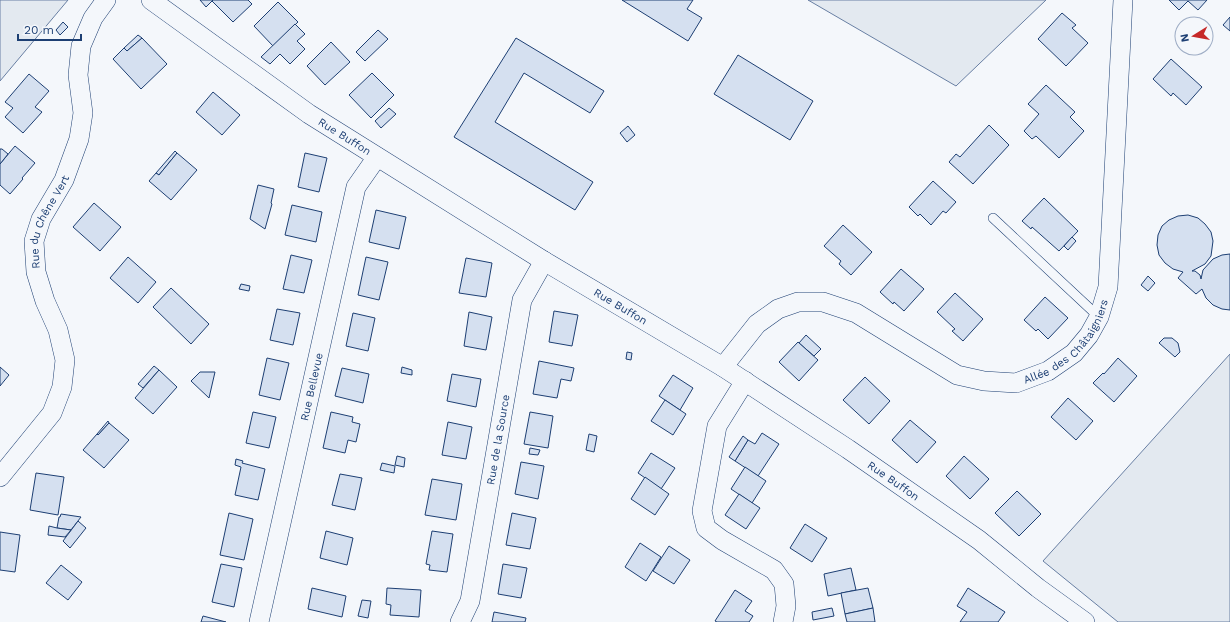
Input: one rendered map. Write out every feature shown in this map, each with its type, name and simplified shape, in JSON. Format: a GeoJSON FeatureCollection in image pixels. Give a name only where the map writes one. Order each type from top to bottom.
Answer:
{"type":"FeatureCollection","features":[{"type":"Feature","properties":{"kind":"street","name":"Rue du Chêne Vert"},"geometry":{"type":"LineString","coordinates":[[0,477],[52,413],[62,387],[65,360],[58,330],[45,301],[36,272],[34,242],[41,219],[64,180],[78,139],[83,113],[78,75],[81,46],[93,18],[106,0]]}},
{"type":"Feature","properties":{"kind":"street","name":"Rue Buffon"},"geometry":{"type":"LineString","coordinates":[[151,0],[309,114],[544,261],[723,367],[848,449],[972,535],[1038,588],[1085,622]]}},
{"type":"Feature","properties":{"kind":"street","name":"Allée des Châtaigniers"},"geometry":{"type":"LineString","coordinates":[[723,367],[757,324],[778,309],[798,302],[823,302],[856,313],[957,375],[984,381],[1016,383],[1048,371],[1074,353],[1089,335],[1099,317],[1108,287],[1123,0]]}},
{"type":"Feature","properties":{"kind":"street","name":"Rue Bellevue"},"geometry":{"type":"LineString","coordinates":[[259,622],[356,187],[377,157]]}},
{"type":"Feature","properties":{"kind":"street","name":"Rue de la Source"},"geometry":{"type":"LineString","coordinates":[[460,622],[470,601],[522,300],[544,261]]}},
{"type":"Feature","properties":{"kind":"street"},"geometry":{"type":"LineString","coordinates":[[745,381],[717,426],[702,511],[706,528],[722,540],[774,570],[784,584],[786,606],[783,622]]}},
{"type":"Feature","properties":{"kind":"lane"},"geometry":{"type":"LineString","coordinates":[[993,218],[1099,317]]}},
{"type":"Feature","properties":{"kind":"shaded area"},"geometry":{"type":"Polygon","coordinates":[[[0,0],[68,0],[0,81],[0,0]]]}},
{"type":"Feature","properties":{"kind":"shaded area"},"geometry":{"type":"Polygon","coordinates":[[[808,0],[1046,0],[956,86],[808,0]]]}},
{"type":"Feature","properties":{"kind":"shaded area"},"geometry":{"type":"Polygon","coordinates":[[[1230,354],[1230,622],[1118,622],[1043,561],[1230,354]]]}},
{"type":"Feature","properties":{"kind":"building"},"geometry":{"type":"Polygon","coordinates":[[[200,0],[213,0],[206,7],[200,0]]]}},
{"type":"Feature","properties":{"kind":"building"},"geometry":{"type":"Polygon","coordinates":[[[248,0],[252,4],[233,22],[212,1],[248,0]]]}},
{"type":"Feature","properties":{"kind":"building"},"geometry":{"type":"Polygon","coordinates":[[[622,0],[693,0],[687,9],[702,18],[688,41],[622,0]]]}},
{"type":"Feature","properties":{"kind":"building"},"geometry":{"type":"Polygon","coordinates":[[[1169,0],[1207,0],[1198,10],[1188,1],[1179,10],[1169,0]]]}},
{"type":"Feature","properties":{"kind":"building"},"geometry":{"type":"Polygon","coordinates":[[[278,2],[298,22],[273,46],[254,26],[278,2]]]}},
{"type":"Feature","properties":{"kind":"building"},"geometry":{"type":"Polygon","coordinates":[[[1062,13],[1076,25],[1072,28],[1088,43],[1066,66],[1038,39],[1062,13]]]}},
{"type":"Feature","properties":{"kind":"building"},"geometry":{"type":"Polygon","coordinates":[[[1230,17],[1230,31],[1223,25],[1230,17]]]}},
{"type":"Feature","properties":{"kind":"building"},"geometry":{"type":"Polygon","coordinates":[[[63,22],[68,27],[60,35],[56,30],[63,22]]]}},
{"type":"Feature","properties":{"kind":"building"},"geometry":{"type":"Polygon","coordinates":[[[295,24],[305,34],[297,41],[305,49],[290,64],[280,54],[270,64],[261,57],[295,24]]]}},
{"type":"Feature","properties":{"kind":"building"},"geometry":{"type":"Polygon","coordinates":[[[378,30],[388,39],[365,61],[356,52],[378,30]]]}},
{"type":"Feature","properties":{"kind":"building"},"geometry":{"type":"Polygon","coordinates":[[[138,35],[142,38],[127,51],[124,48],[138,35]]]}},
{"type":"Feature","properties":{"kind":"building"},"geometry":{"type":"Polygon","coordinates":[[[142,38],[167,64],[141,89],[113,59],[124,48],[127,51],[142,38]]]}},
{"type":"Feature","properties":{"kind":"building"},"geometry":{"type":"Polygon","coordinates":[[[516,38],[604,91],[590,113],[524,73],[495,122],[593,182],[575,210],[454,137],[516,38]]]}},
{"type":"Feature","properties":{"kind":"building"},"geometry":{"type":"Polygon","coordinates":[[[331,42],[350,62],[325,85],[307,66],[331,42]]]}},
{"type":"Feature","properties":{"kind":"building"},"geometry":{"type":"Polygon","coordinates":[[[738,55],[813,101],[790,140],[714,94],[738,55]]]}},
{"type":"Feature","properties":{"kind":"building"},"geometry":{"type":"Polygon","coordinates":[[[1171,59],[1202,87],[1186,105],[1173,93],[1171,96],[1153,79],[1171,59]]]}},
{"type":"Feature","properties":{"kind":"building"},"geometry":{"type":"Polygon","coordinates":[[[372,73],[394,95],[371,118],[349,95],[372,73]]]}},
{"type":"Feature","properties":{"kind":"building"},"geometry":{"type":"Polygon","coordinates":[[[29,74],[49,91],[35,107],[42,112],[23,133],[5,117],[13,108],[5,102],[29,74]]]}},
{"type":"Feature","properties":{"kind":"building"},"geometry":{"type":"Polygon","coordinates":[[[1046,85],[1075,112],[1070,117],[1084,131],[1059,158],[1036,136],[1032,139],[1024,131],[1039,114],[1028,104],[1046,85]]]}},
{"type":"Feature","properties":{"kind":"building"},"geometry":{"type":"Polygon","coordinates":[[[213,92],[240,115],[222,135],[196,112],[213,92]]]}},
{"type":"Feature","properties":{"kind":"building"},"geometry":{"type":"Polygon","coordinates":[[[389,108],[396,114],[381,128],[375,121],[389,108]]]}},
{"type":"Feature","properties":{"kind":"building"},"geometry":{"type":"Polygon","coordinates":[[[989,125],[1009,145],[973,184],[949,162],[956,154],[960,157],[989,125]]]}},
{"type":"Feature","properties":{"kind":"building"},"geometry":{"type":"Polygon","coordinates":[[[628,126],[635,135],[627,142],[620,133],[628,126]]]}},
{"type":"Feature","properties":{"kind":"building"},"geometry":{"type":"Polygon","coordinates":[[[15,146],[35,163],[10,194],[0,185],[0,164],[15,146]]]}},
{"type":"Feature","properties":{"kind":"building"},"geometry":{"type":"Polygon","coordinates":[[[0,149],[8,154],[0,164],[0,149]]]}},
{"type":"Feature","properties":{"kind":"building"},"geometry":{"type":"Polygon","coordinates":[[[175,151],[177,153],[159,175],[156,173],[175,151]]]}},
{"type":"Feature","properties":{"kind":"building"},"geometry":{"type":"Polygon","coordinates":[[[177,153],[197,170],[171,200],[149,181],[156,173],[159,175],[177,153]]]}},
{"type":"Feature","properties":{"kind":"building"},"geometry":{"type":"Polygon","coordinates":[[[305,153],[327,158],[319,192],[298,187],[305,153]]]}},
{"type":"Feature","properties":{"kind":"building"},"geometry":{"type":"Polygon","coordinates":[[[933,181],[956,202],[946,213],[943,211],[931,225],[920,214],[918,216],[909,207],[933,181]]]}},
{"type":"Feature","properties":{"kind":"building"},"geometry":{"type":"Polygon","coordinates":[[[258,185],[274,189],[272,204],[265,229],[250,219],[258,185]]]}},
{"type":"Feature","properties":{"kind":"building"},"geometry":{"type":"Polygon","coordinates":[[[1044,198],[1078,231],[1059,251],[1032,227],[1031,229],[1022,221],[1044,198]]]}},
{"type":"Feature","properties":{"kind":"building"},"geometry":{"type":"Polygon","coordinates":[[[94,203],[121,227],[100,251],[73,227],[94,203]]]}},
{"type":"Feature","properties":{"kind":"building"},"geometry":{"type":"Polygon","coordinates":[[[292,205],[322,212],[316,242],[285,235],[292,205]]]}},
{"type":"Feature","properties":{"kind":"building"},"geometry":{"type":"Polygon","coordinates":[[[376,210],[406,217],[399,249],[369,242],[376,210]]]}},
{"type":"Feature","properties":{"kind":"building"},"geometry":{"type":"Polygon","coordinates":[[[1188,215],[1198,218],[1205,224],[1211,232],[1213,241],[1211,256],[1205,264],[1192,271],[1195,271],[1200,275],[1201,279],[1203,270],[1213,259],[1222,255],[1230,254],[1230,310],[1222,309],[1213,305],[1206,298],[1202,289],[1196,294],[1178,278],[1183,272],[1173,269],[1165,263],[1159,255],[1157,245],[1158,235],[1162,226],[1169,220],[1178,216],[1188,215]]]}},
{"type":"Feature","properties":{"kind":"building"},"geometry":{"type":"Polygon","coordinates":[[[843,225],[872,252],[851,275],[839,264],[841,261],[824,246],[843,225]]]}},
{"type":"Feature","properties":{"kind":"building"},"geometry":{"type":"Polygon","coordinates":[[[1072,237],[1076,241],[1068,250],[1064,246],[1072,237]]]}},
{"type":"Feature","properties":{"kind":"building"},"geometry":{"type":"Polygon","coordinates":[[[291,255],[312,260],[304,293],[283,289],[291,255]]]}},
{"type":"Feature","properties":{"kind":"building"},"geometry":{"type":"Polygon","coordinates":[[[128,257],[156,282],[138,303],[110,278],[128,257]]]}},
{"type":"Feature","properties":{"kind":"building"},"geometry":{"type":"Polygon","coordinates":[[[366,257],[388,262],[379,300],[358,295],[366,257]]]}},
{"type":"Feature","properties":{"kind":"building"},"geometry":{"type":"Polygon","coordinates":[[[466,258],[492,263],[486,297],[459,293],[466,258]]]}},
{"type":"Feature","properties":{"kind":"building"},"geometry":{"type":"Polygon","coordinates":[[[901,269],[924,289],[904,311],[894,302],[893,304],[880,292],[901,269]]]}},
{"type":"Feature","properties":{"kind":"building"},"geometry":{"type":"Polygon","coordinates":[[[1148,276],[1155,283],[1148,291],[1141,285],[1148,276]]]}},
{"type":"Feature","properties":{"kind":"building"},"geometry":{"type":"Polygon","coordinates":[[[241,284],[250,286],[249,291],[239,289],[241,284]]]}},
{"type":"Feature","properties":{"kind":"building"},"geometry":{"type":"Polygon","coordinates":[[[171,288],[209,324],[191,344],[153,307],[171,288]]]}},
{"type":"Feature","properties":{"kind":"building"},"geometry":{"type":"Polygon","coordinates":[[[955,293],[983,319],[963,341],[952,331],[955,329],[937,312],[955,293]]]}},
{"type":"Feature","properties":{"kind":"building"},"geometry":{"type":"Polygon","coordinates":[[[1045,297],[1068,318],[1048,339],[1038,329],[1036,331],[1024,320],[1045,297]]]}},
{"type":"Feature","properties":{"kind":"building"},"geometry":{"type":"Polygon","coordinates":[[[277,309],[300,313],[293,345],[270,340],[277,309]]]}},
{"type":"Feature","properties":{"kind":"building"},"geometry":{"type":"Polygon","coordinates":[[[554,311],[578,315],[572,346],[549,342],[554,311]]]}},
{"type":"Feature","properties":{"kind":"building"},"geometry":{"type":"Polygon","coordinates":[[[469,312],[492,317],[486,350],[464,346],[469,312]]]}},
{"type":"Feature","properties":{"kind":"building"},"geometry":{"type":"Polygon","coordinates":[[[353,313],[375,318],[368,351],[346,346],[353,313]]]}},
{"type":"Feature","properties":{"kind":"building"},"geometry":{"type":"Polygon","coordinates":[[[806,335],[821,349],[814,356],[799,343],[806,335]]]}},
{"type":"Feature","properties":{"kind":"building"},"geometry":{"type":"Polygon","coordinates":[[[1164,338],[1172,338],[1178,343],[1180,352],[1175,357],[1159,343],[1164,338]]]}},
{"type":"Feature","properties":{"kind":"building"},"geometry":{"type":"Polygon","coordinates":[[[798,342],[818,360],[799,381],[779,362],[798,342]]]}},
{"type":"Feature","properties":{"kind":"building"},"geometry":{"type":"Polygon","coordinates":[[[627,352],[632,353],[631,360],[626,359],[627,352]]]}},
{"type":"Feature","properties":{"kind":"building"},"geometry":{"type":"Polygon","coordinates":[[[267,358],[289,363],[280,400],[259,395],[267,358]]]}},
{"type":"Feature","properties":{"kind":"building"},"geometry":{"type":"Polygon","coordinates":[[[1118,358],[1137,376],[1114,402],[1093,383],[1103,373],[1104,374],[1118,358]]]}},
{"type":"Feature","properties":{"kind":"building"},"geometry":{"type":"Polygon","coordinates":[[[539,361],[574,368],[571,381],[561,379],[557,398],[533,394],[539,361]]]}},
{"type":"Feature","properties":{"kind":"building"},"geometry":{"type":"Polygon","coordinates":[[[154,366],[159,370],[143,388],[138,384],[154,366]]]}},
{"type":"Feature","properties":{"kind":"building"},"geometry":{"type":"Polygon","coordinates":[[[0,367],[9,375],[0,386],[0,367]]]}},
{"type":"Feature","properties":{"kind":"building"},"geometry":{"type":"Polygon","coordinates":[[[402,367],[412,370],[412,375],[401,373],[402,367]]]}},
{"type":"Feature","properties":{"kind":"building"},"geometry":{"type":"Polygon","coordinates":[[[342,368],[369,374],[363,403],[335,396],[342,368]]]}},
{"type":"Feature","properties":{"kind":"building"},"geometry":{"type":"Polygon","coordinates":[[[159,370],[177,387],[153,414],[135,398],[159,370]]]}},
{"type":"Feature","properties":{"kind":"building"},"geometry":{"type":"Polygon","coordinates":[[[200,372],[215,372],[209,398],[191,381],[200,372]]]}},
{"type":"Feature","properties":{"kind":"building"},"geometry":{"type":"Polygon","coordinates":[[[452,374],[481,379],[476,407],[447,401],[452,374]]]}},
{"type":"Feature","properties":{"kind":"building"},"geometry":{"type":"Polygon","coordinates":[[[673,375],[693,388],[680,410],[659,396],[673,375]]]}},
{"type":"Feature","properties":{"kind":"building"},"geometry":{"type":"Polygon","coordinates":[[[865,377],[890,401],[869,424],[843,400],[865,377]]]}},
{"type":"Feature","properties":{"kind":"building"},"geometry":{"type":"Polygon","coordinates":[[[1068,398],[1093,421],[1076,440],[1051,417],[1068,398]]]}},
{"type":"Feature","properties":{"kind":"building"},"geometry":{"type":"Polygon","coordinates":[[[665,400],[686,414],[673,435],[651,421],[665,400]]]}},
{"type":"Feature","properties":{"kind":"building"},"geometry":{"type":"Polygon","coordinates":[[[253,412],[276,417],[269,448],[246,443],[253,412]]]}},
{"type":"Feature","properties":{"kind":"building"},"geometry":{"type":"Polygon","coordinates":[[[331,412],[353,417],[352,422],[360,424],[356,442],[348,440],[345,453],[323,448],[331,412]]]}},
{"type":"Feature","properties":{"kind":"building"},"geometry":{"type":"Polygon","coordinates":[[[530,412],[553,416],[548,448],[524,444],[530,412]]]}},
{"type":"Feature","properties":{"kind":"building"},"geometry":{"type":"Polygon","coordinates":[[[910,420],[936,442],[917,463],[892,440],[910,420]]]}},
{"type":"Feature","properties":{"kind":"building"},"geometry":{"type":"Polygon","coordinates":[[[108,421],[109,423],[98,435],[97,434],[108,421]]]}},
{"type":"Feature","properties":{"kind":"building"},"geometry":{"type":"Polygon","coordinates":[[[448,422],[472,427],[466,459],[442,455],[448,422]]]}},
{"type":"Feature","properties":{"kind":"building"},"geometry":{"type":"Polygon","coordinates":[[[109,423],[129,440],[104,468],[83,450],[109,423]]]}},
{"type":"Feature","properties":{"kind":"building"},"geometry":{"type":"Polygon","coordinates":[[[762,433],[779,444],[758,476],[735,461],[748,440],[755,444],[762,433]]]}},
{"type":"Feature","properties":{"kind":"building"},"geometry":{"type":"Polygon","coordinates":[[[589,434],[597,436],[594,452],[586,450],[589,434]]]}},
{"type":"Feature","properties":{"kind":"building"},"geometry":{"type":"Polygon","coordinates":[[[743,436],[748,440],[735,461],[729,457],[743,436]]]}},
{"type":"Feature","properties":{"kind":"building"},"geometry":{"type":"Polygon","coordinates":[[[530,448],[540,450],[538,455],[529,454],[530,448]]]}},
{"type":"Feature","properties":{"kind":"building"},"geometry":{"type":"Polygon","coordinates":[[[651,453],[675,468],[661,489],[638,473],[651,453]]]}},
{"type":"Feature","properties":{"kind":"building"},"geometry":{"type":"Polygon","coordinates":[[[397,456],[405,458],[404,467],[395,465],[397,456]]]}},
{"type":"Feature","properties":{"kind":"building"},"geometry":{"type":"Polygon","coordinates":[[[964,456],[989,479],[970,499],[946,476],[964,456]]]}},
{"type":"Feature","properties":{"kind":"building"},"geometry":{"type":"Polygon","coordinates":[[[236,459],[243,461],[242,463],[265,469],[258,500],[235,495],[241,467],[235,465],[236,459]]]}},
{"type":"Feature","properties":{"kind":"building"},"geometry":{"type":"Polygon","coordinates":[[[521,462],[544,466],[538,499],[515,494],[521,462]]]}},
{"type":"Feature","properties":{"kind":"building"},"geometry":{"type":"Polygon","coordinates":[[[382,463],[395,466],[394,473],[380,470],[382,463]]]}},
{"type":"Feature","properties":{"kind":"building"},"geometry":{"type":"Polygon","coordinates":[[[745,467],[766,481],[752,503],[731,489],[745,467]]]}},
{"type":"Feature","properties":{"kind":"building"},"geometry":{"type":"Polygon","coordinates":[[[36,473],[64,477],[58,515],[30,510],[36,473]]]}},
{"type":"Feature","properties":{"kind":"building"},"geometry":{"type":"Polygon","coordinates":[[[340,474],[362,478],[355,510],[332,505],[340,474]]]}},
{"type":"Feature","properties":{"kind":"building"},"geometry":{"type":"Polygon","coordinates":[[[645,477],[669,494],[655,515],[631,499],[645,477]]]}},
{"type":"Feature","properties":{"kind":"building"},"geometry":{"type":"Polygon","coordinates":[[[432,479],[462,484],[456,520],[425,515],[432,479]]]}},
{"type":"Feature","properties":{"kind":"building"},"geometry":{"type":"Polygon","coordinates":[[[1017,491],[1041,514],[1019,536],[995,513],[1017,491]]]}},
{"type":"Feature","properties":{"kind":"building"},"geometry":{"type":"Polygon","coordinates":[[[739,494],[760,508],[746,529],[725,515],[739,494]]]}},
{"type":"Feature","properties":{"kind":"building"},"geometry":{"type":"Polygon","coordinates":[[[229,513],[253,519],[244,560],[220,555],[229,513]]]}},
{"type":"Feature","properties":{"kind":"building"},"geometry":{"type":"Polygon","coordinates":[[[512,513],[536,518],[530,549],[506,545],[512,513]]]}},
{"type":"Feature","properties":{"kind":"building"},"geometry":{"type":"Polygon","coordinates":[[[61,514],[81,517],[71,530],[57,528],[61,514]]]}},
{"type":"Feature","properties":{"kind":"building"},"geometry":{"type":"Polygon","coordinates":[[[78,521],[86,528],[70,548],[63,541],[78,521]]]}},
{"type":"Feature","properties":{"kind":"building"},"geometry":{"type":"Polygon","coordinates":[[[805,524],[827,538],[812,562],[790,548],[805,524]]]}},
{"type":"Feature","properties":{"kind":"building"},"geometry":{"type":"Polygon","coordinates":[[[49,526],[71,530],[65,537],[48,535],[49,526]]]}},
{"type":"Feature","properties":{"kind":"building"},"geometry":{"type":"Polygon","coordinates":[[[326,531],[353,538],[347,565],[320,558],[326,531]]]}},
{"type":"Feature","properties":{"kind":"building"},"geometry":{"type":"Polygon","coordinates":[[[432,531],[453,534],[447,572],[429,570],[430,565],[426,564],[432,531]]]}},
{"type":"Feature","properties":{"kind":"building"},"geometry":{"type":"Polygon","coordinates":[[[0,532],[20,535],[15,572],[0,570],[0,532]]]}},
{"type":"Feature","properties":{"kind":"building"},"geometry":{"type":"Polygon","coordinates":[[[640,543],[661,557],[646,581],[625,567],[640,543]]]}},
{"type":"Feature","properties":{"kind":"building"},"geometry":{"type":"Polygon","coordinates":[[[669,546],[690,560],[674,584],[653,571],[669,546]]]}},
{"type":"Feature","properties":{"kind":"building"},"geometry":{"type":"Polygon","coordinates":[[[221,564],[242,568],[234,607],[212,602],[221,564]]]}},
{"type":"Feature","properties":{"kind":"building"},"geometry":{"type":"Polygon","coordinates":[[[503,564],[527,568],[521,598],[498,594],[503,564]]]}},
{"type":"Feature","properties":{"kind":"building"},"geometry":{"type":"Polygon","coordinates":[[[61,565],[82,582],[68,600],[46,583],[61,565]]]}},
{"type":"Feature","properties":{"kind":"building"},"geometry":{"type":"Polygon","coordinates":[[[851,568],[856,590],[828,596],[824,574],[851,568]]]}},
{"type":"Feature","properties":{"kind":"building"},"geometry":{"type":"Polygon","coordinates":[[[312,588],[346,596],[342,617],[308,609],[312,588]]]}},
{"type":"Feature","properties":{"kind":"building"},"geometry":{"type":"Polygon","coordinates":[[[387,588],[421,590],[419,617],[390,615],[391,605],[386,604],[387,588]]]}},
{"type":"Feature","properties":{"kind":"building"},"geometry":{"type":"Polygon","coordinates":[[[868,588],[873,608],[845,614],[841,593],[868,588]]]}},
{"type":"Feature","properties":{"kind":"building"},"geometry":{"type":"Polygon","coordinates":[[[968,588],[1005,612],[998,622],[960,622],[967,612],[957,606],[968,588]]]}},
{"type":"Feature","properties":{"kind":"building"},"geometry":{"type":"Polygon","coordinates":[[[735,590],[752,601],[745,611],[753,616],[749,622],[715,621],[735,590]]]}},
{"type":"Feature","properties":{"kind":"building"},"geometry":{"type":"Polygon","coordinates":[[[362,600],[371,601],[368,618],[358,616],[362,600]]]}},
{"type":"Feature","properties":{"kind":"building"},"geometry":{"type":"Polygon","coordinates":[[[832,608],[834,616],[813,620],[812,612],[832,608]]]}},
{"type":"Feature","properties":{"kind":"building"},"geometry":{"type":"Polygon","coordinates":[[[873,608],[875,622],[847,622],[845,614],[873,608]]]}},
{"type":"Feature","properties":{"kind":"building"},"geometry":{"type":"Polygon","coordinates":[[[494,612],[526,618],[525,622],[492,622],[494,612]]]}},
{"type":"Feature","properties":{"kind":"building"},"geometry":{"type":"Polygon","coordinates":[[[203,616],[226,622],[201,622],[203,616]]]}}]}
